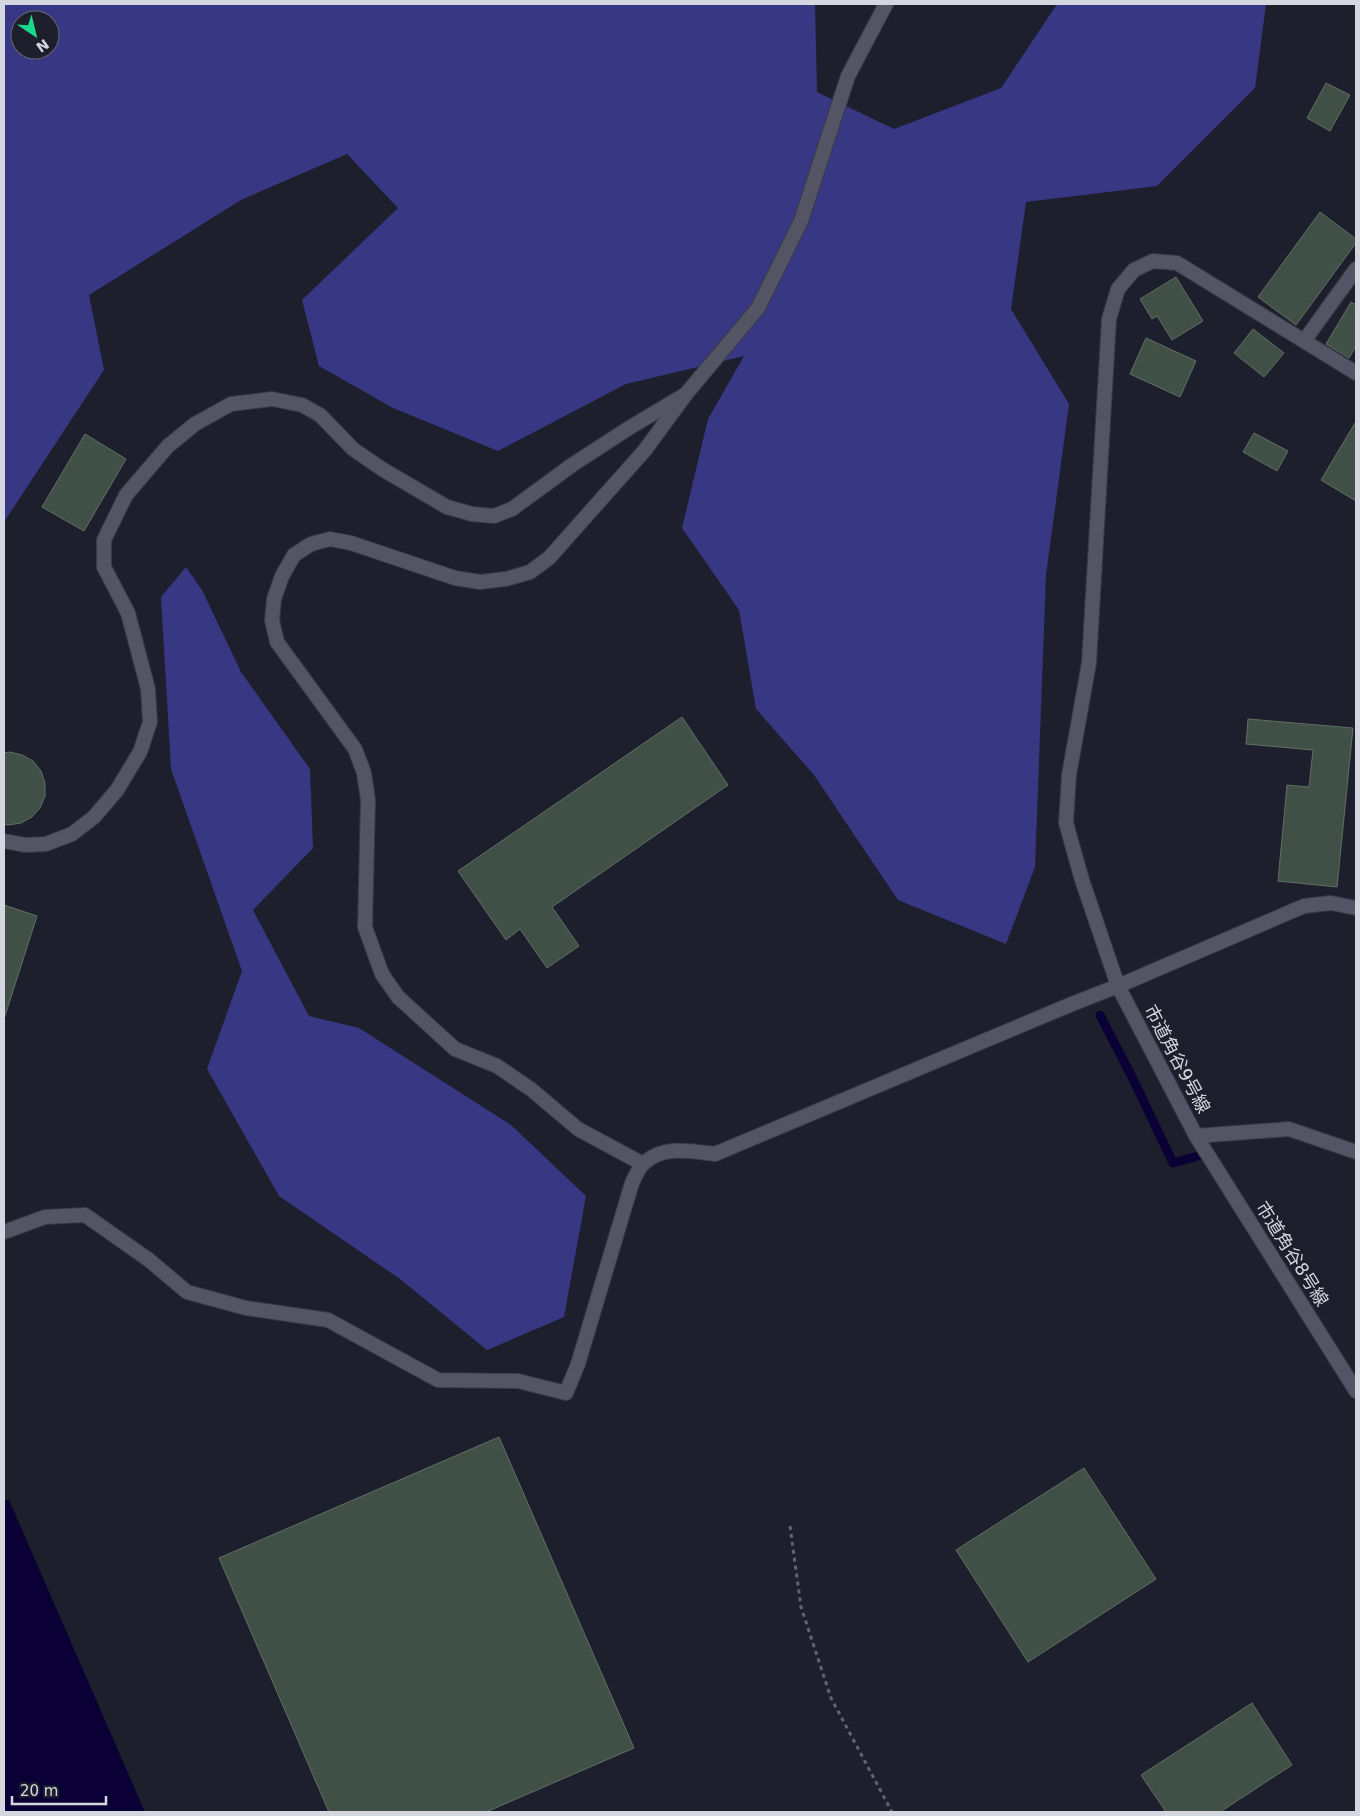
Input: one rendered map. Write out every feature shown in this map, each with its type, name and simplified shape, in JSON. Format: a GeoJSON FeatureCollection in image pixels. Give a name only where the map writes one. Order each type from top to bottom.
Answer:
{"type":"FeatureCollection","features":[{"type":"Feature","properties":{"kind":"street"},"geometry":{"type":"LineString","coordinates":[[643,1164],[578,1129],[532,1090],[498,1066],[455,1049],[398,997],[382,974],[365,928],[368,800],[364,773],[354,749],[277,642],[272,620],[274,599],[282,576],[294,555],[311,544],[330,539],[351,542],[456,578],[480,582],[506,579],[530,572],[550,558],[645,450],[686,394],[758,308],[801,221],[848,76],[886,4]]}},
{"type":"Feature","properties":{"kind":"street","name":"市道角谷9号線"},"geometry":{"type":"LineString","coordinates":[[1356,373],[1177,263],[1153,261],[1134,270],[1118,289],[1109,319],[1089,664],[1070,775],[1066,823],[1085,888],[1118,986],[1196,1136],[1290,1129],[1356,1152]]}},
{"type":"Feature","properties":{"kind":"street"},"geometry":{"type":"LineString","coordinates":[[1304,341],[1356,269]]}},
{"type":"Feature","properties":{"kind":"street"},"geometry":{"type":"LineString","coordinates":[[4,841],[25,845],[46,844],[72,834],[94,816],[117,790],[140,752],[150,722],[148,689],[128,613],[104,567],[104,540],[126,495],[168,446],[195,424],[231,404],[272,399],[302,405],[320,415],[353,449],[382,469],[447,507],[472,514],[494,516],[512,509],[572,465],[686,394]]}},
{"type":"Feature","properties":{"kind":"street"},"geometry":{"type":"LineString","coordinates":[[4,1232],[45,1217],[85,1214],[149,1260],[187,1292],[246,1308],[328,1320],[438,1380],[518,1381],[566,1393],[578,1364],[632,1183],[643,1164],[657,1154],[676,1150],[715,1154],[1118,986],[1304,906],[1331,903],[1356,908]]}},
{"type":"Feature","properties":{"kind":"street","name":"市道角谷8号線"},"geometry":{"type":"LineString","coordinates":[[1196,1136],[1356,1391]]}},
{"type":"Feature","properties":{"kind":"path"},"geometry":{"type":"LineString","coordinates":[[790,1526],[801,1607],[831,1698],[892,1812]]}},
{"type":"Feature","properties":{"kind":"shaded area"},"geometry":{"type":"Polygon","coordinates":[[[4,4],[815,4],[817,92],[894,129],[1001,88],[1057,4],[1266,4],[1255,88],[1157,186],[1026,202],[1011,309],[1069,404],[1046,575],[1035,867],[1006,944],[898,900],[814,775],[756,709],[739,610],[682,528],[708,419],[744,356],[626,384],[498,451],[393,408],[319,366],[302,300],[398,208],[347,154],[241,200],[89,295],[104,370],[4,522],[4,4]]]}},
{"type":"Feature","properties":{"kind":"shaded area"},"geometry":{"type":"Polygon","coordinates":[[[186,567],[202,590],[241,672],[310,769],[313,848],[253,910],[309,1016],[359,1028],[511,1125],[586,1196],[564,1317],[487,1350],[400,1279],[279,1196],[207,1069],[242,971],[171,769],[161,597],[186,567]]]}},
{"type":"Feature","properties":{"kind":"shaded area"},"geometry":{"type":"Polygon","coordinates":[[[4,1500],[9,1500],[145,1812],[4,1812],[4,1500]]]}},
{"type":"Feature","properties":{"kind":"building"},"geometry":{"type":"Polygon","coordinates":[[[1326,83],[1350,95],[1330,131],[1307,118],[1326,83]]]}},
{"type":"Feature","properties":{"kind":"building"},"geometry":{"type":"Polygon","coordinates":[[[1320,212],[1356,239],[1356,243],[1296,325],[1258,297],[1320,212]]]}},
{"type":"Feature","properties":{"kind":"building"},"geometry":{"type":"Polygon","coordinates":[[[1176,277],[1203,321],[1172,340],[1157,316],[1152,319],[1140,299],[1176,277]]]}},
{"type":"Feature","properties":{"kind":"building"},"geometry":{"type":"Polygon","coordinates":[[[1351,302],[1356,305],[1356,346],[1349,358],[1326,344],[1351,302]]]}},
{"type":"Feature","properties":{"kind":"building"},"geometry":{"type":"Polygon","coordinates":[[[1253,329],[1284,353],[1264,377],[1234,353],[1253,329]]]}},
{"type":"Feature","properties":{"kind":"building"},"geometry":{"type":"Polygon","coordinates":[[[1146,338],[1196,361],[1180,397],[1130,374],[1146,338]]]}},
{"type":"Feature","properties":{"kind":"building"},"geometry":{"type":"Polygon","coordinates":[[[1356,424],[1356,501],[1321,480],[1356,424]]]}},
{"type":"Feature","properties":{"kind":"building"},"geometry":{"type":"Polygon","coordinates":[[[1254,433],[1288,451],[1277,471],[1243,452],[1254,433]]]}},
{"type":"Feature","properties":{"kind":"building"},"geometry":{"type":"Polygon","coordinates":[[[85,434],[126,459],[84,531],[42,507],[85,434]]]}},
{"type":"Feature","properties":{"kind":"building"},"geometry":{"type":"Polygon","coordinates":[[[682,717],[728,785],[552,907],[579,946],[547,968],[520,929],[506,940],[458,871],[682,717]]]}},
{"type":"Feature","properties":{"kind":"building"},"geometry":{"type":"Polygon","coordinates":[[[1248,719],[1353,728],[1337,887],[1278,881],[1287,785],[1309,787],[1313,750],[1246,744],[1248,719]]]}},
{"type":"Feature","properties":{"kind":"building"},"geometry":{"type":"Polygon","coordinates":[[[10,752],[22,755],[33,761],[41,771],[45,783],[45,796],[40,808],[32,817],[21,823],[8,825],[4,824],[4,753],[10,752]]]}},
{"type":"Feature","properties":{"kind":"building"},"geometry":{"type":"Polygon","coordinates":[[[4,905],[37,916],[4,1019],[4,905]]]}},
{"type":"Feature","properties":{"kind":"building"},"geometry":{"type":"Polygon","coordinates":[[[499,1437],[634,1748],[486,1812],[329,1812],[219,1558],[499,1437]]]}},
{"type":"Feature","properties":{"kind":"building"},"geometry":{"type":"Polygon","coordinates":[[[1084,1468],[1156,1579],[1028,1662],[956,1550],[1084,1468]]]}},
{"type":"Feature","properties":{"kind":"building"},"geometry":{"type":"Polygon","coordinates":[[[1252,1703],[1292,1765],[1220,1812],[1166,1812],[1141,1775],[1252,1703]]]}},
{"type":"Feature","properties":{"kind":"waterway"},"geometry":{"type":"LineString","coordinates":[[1100,1015],[1173,1163],[1209,1153],[1210,1155]]}}]}
